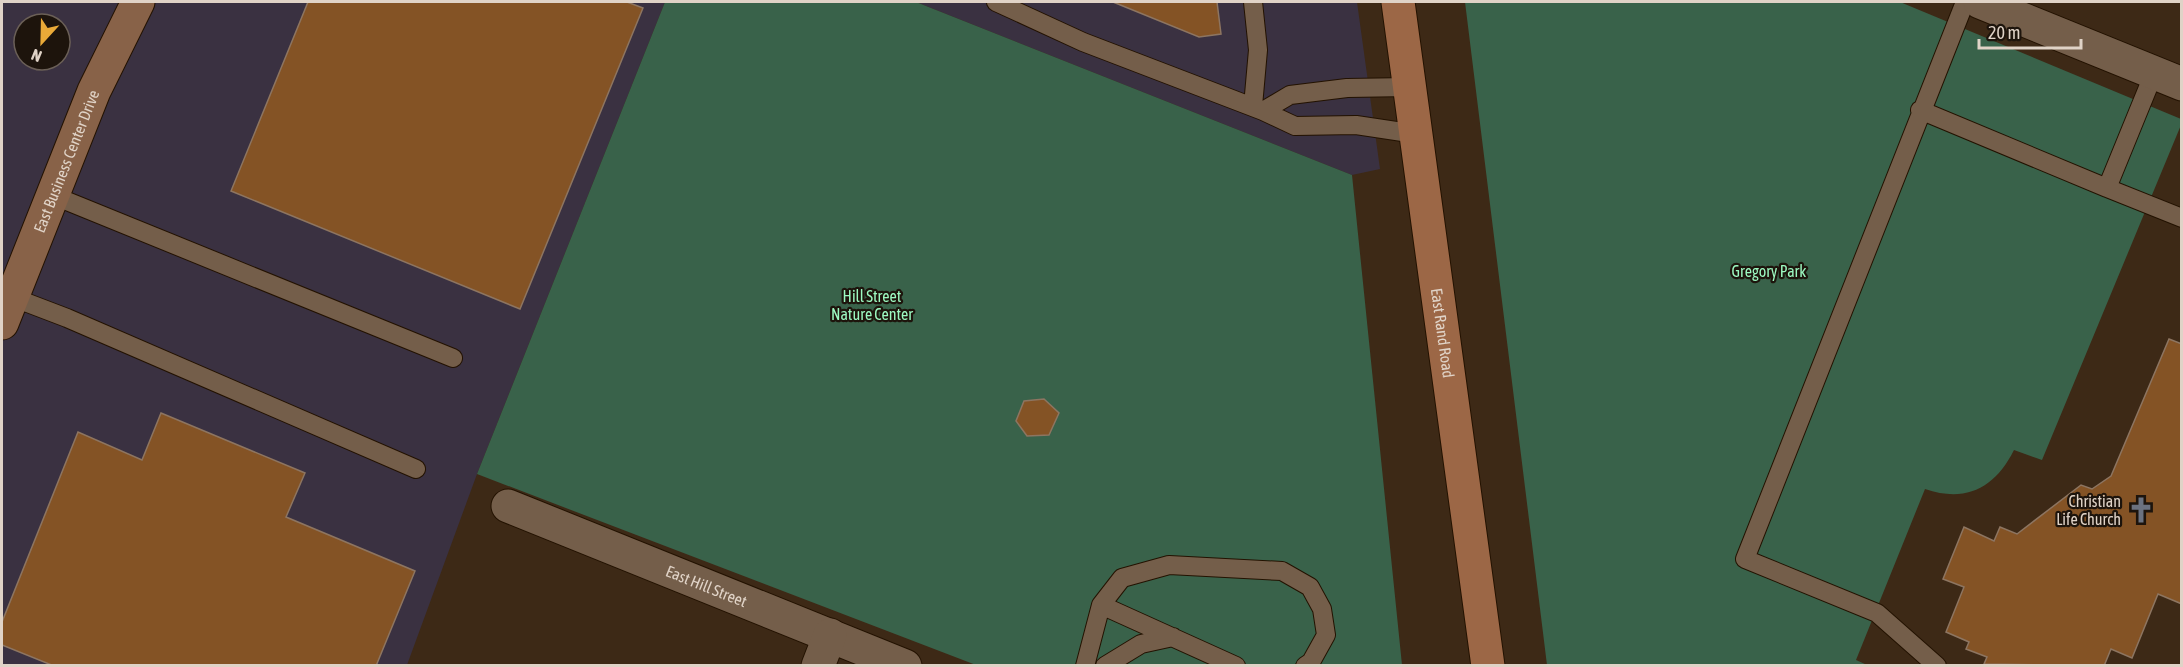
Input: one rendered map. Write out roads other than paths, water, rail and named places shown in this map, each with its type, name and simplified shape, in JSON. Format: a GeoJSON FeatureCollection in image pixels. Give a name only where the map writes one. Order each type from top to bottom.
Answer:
{"type":"FeatureCollection","features":[{"type":"Feature","properties":{"kind":"main road","name":"East Rand Road"},"geometry":{"type":"LineString","coordinates":[[1398,2],[1488,666]]}},
{"type":"Feature","properties":{"kind":"street","name":"East Business Center Drive"},"geometry":{"type":"LineString","coordinates":[[7,310],[94,91],[138,2]]}},
{"type":"Feature","properties":{"kind":"street"},"geometry":{"type":"LineString","coordinates":[[1981,2],[2168,79]]}},
{"type":"Feature","properties":{"kind":"street","name":"East Hill Street"},"geometry":{"type":"LineString","coordinates":[[508,506],[905,666]]}},
{"type":"Feature","properties":{"kind":"street"},"geometry":{"type":"LineString","coordinates":[[818,666],[830,635]]}},
{"type":"Feature","properties":{"kind":"lane"},"geometry":{"type":"LineString","coordinates":[[996,2],[1083,42],[1258,108],[1295,126],[1356,124],[1416,134]]}},
{"type":"Feature","properties":{"kind":"lane"},"geometry":{"type":"LineString","coordinates":[[1252,2],[1258,50],[1258,108]]}},
{"type":"Feature","properties":{"kind":"lane"},"geometry":{"type":"LineString","coordinates":[[1937,666],[1877,613],[1745,559],[1920,110],[1981,2]]}},
{"type":"Feature","properties":{"kind":"lane"},"geometry":{"type":"LineString","coordinates":[[2107,188],[2168,79]]}},
{"type":"Feature","properties":{"kind":"lane"},"geometry":{"type":"LineString","coordinates":[[1258,108],[1290,95],[1347,88],[1410,87]]}},
{"type":"Feature","properties":{"kind":"lane"},"geometry":{"type":"LineString","coordinates":[[1920,110],[2181,218]]}},
{"type":"Feature","properties":{"kind":"lane"},"geometry":{"type":"LineString","coordinates":[[52,195],[453,358]]}},
{"type":"Feature","properties":{"kind":"lane"},"geometry":{"type":"LineString","coordinates":[[7,310],[78,323],[416,469]]}},
{"type":"Feature","properties":{"kind":"lane"},"geometry":{"type":"LineString","coordinates":[[1086,666],[1101,605],[1122,578],[1169,565],[1282,571],[1310,587],[1322,609],[1326,635],[1311,662],[1305,666]]}},
{"type":"Feature","properties":{"kind":"lane"},"geometry":{"type":"LineString","coordinates":[[1101,605],[1236,666]]}},
{"type":"Feature","properties":{"kind":"lane"},"geometry":{"type":"LineString","coordinates":[[1105,666],[1142,644],[1173,637]]}},
{"type":"Feature","properties":{"kind":"place","name":"Christian Life Church"},"geometry":{"type":"Point","coordinates":[2141,510]}},
{"type":"Feature","properties":{"kind":"park label","name":"Gregory Park"},"geometry":{"type":"Point","coordinates":[1769,271]}},
{"type":"Feature","properties":{"kind":"park label","name":"Hill Street Nature Center"},"geometry":{"type":"Point","coordinates":[872,305]}}]}
